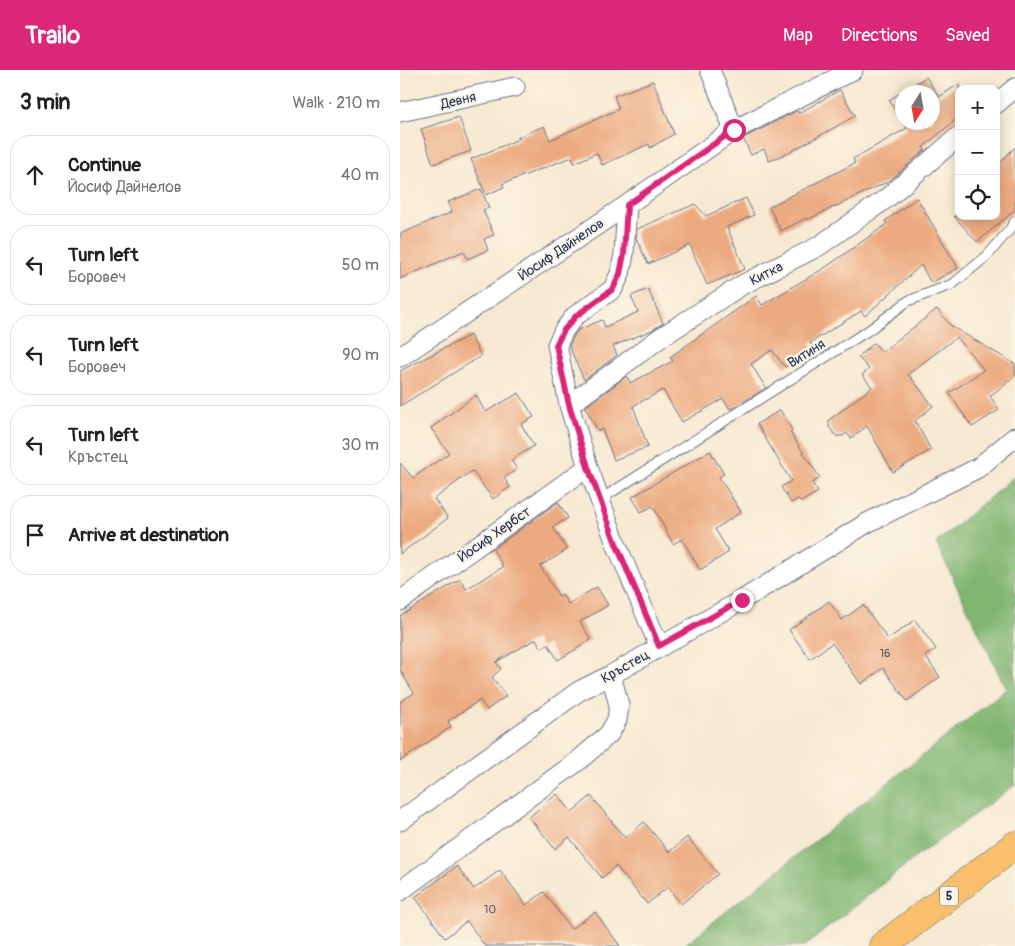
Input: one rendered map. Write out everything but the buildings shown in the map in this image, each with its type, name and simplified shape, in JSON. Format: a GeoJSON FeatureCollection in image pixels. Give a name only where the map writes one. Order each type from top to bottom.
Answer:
{"type":"FeatureCollection","features":[{"type":"Feature","properties":{"kind":"highway","name":"5"},"geometry":{"type":"LineString","coordinates":[[883,946],[1015,845]]}},
{"type":"Feature","properties":{"kind":"street"},"geometry":{"type":"LineString","coordinates":[[710,70],[734,130]]}},
{"type":"Feature","properties":{"kind":"street","name":"Йосиф Дайнелов"},"geometry":{"type":"LineString","coordinates":[[400,357],[627,205],[734,130],[853,70]]}},
{"type":"Feature","properties":{"kind":"street","name":"Девня"},"geometry":{"type":"LineString","coordinates":[[400,112],[515,87]]}},
{"type":"Feature","properties":{"kind":"street"},"geometry":{"type":"LineString","coordinates":[[1000,101],[1015,88]]}},
{"type":"Feature","properties":{"kind":"street","name":"Китка"},"geometry":{"type":"LineString","coordinates":[[569,405],[660,338],[742,285],[819,246],[887,198],[955,139]]}},
{"type":"Feature","properties":{"kind":"street"},"geometry":{"type":"LineString","coordinates":[[627,205],[624,254],[620,274],[613,289],[576,316],[564,330],[556,345],[569,405],[588,467],[615,541],[659,646]]}},
{"type":"Feature","properties":{"kind":"street","name":"Кръстец"},"geometry":{"type":"LineString","coordinates":[[400,821],[579,691],[611,675],[742,600],[867,523],[978,468],[1015,437]]}},
{"type":"Feature","properties":{"kind":"street","name":"Йосиф Хербст"},"geometry":{"type":"LineString","coordinates":[[400,601],[588,467]]}},
{"type":"Feature","properties":{"kind":"street"},"geometry":{"type":"LineString","coordinates":[[400,891],[578,761],[609,734],[617,720],[619,705],[611,675]]}},
{"type":"Feature","properties":{"kind":"lane","name":"Витиня"},"geometry":{"type":"LineString","coordinates":[[601,499],[869,330],[908,301],[953,284],[988,255],[1015,221]]}},
{"type":"Feature","properties":{"kind":"green space"},"geometry":{"type":"Polygon","coordinates":[[[1015,476],[1015,785],[916,857],[805,946],[683,946],[1006,689],[936,543],[1015,476]]]}},
{"type":"Feature","properties":{"kind":"route"},"geometry":{"type":"LineString","coordinates":[[734,130],[627,205],[624,254],[620,274],[613,289],[576,316],[564,330],[556,345],[569,405],[588,467],[615,541],[659,646],[742,600]]}}]}
